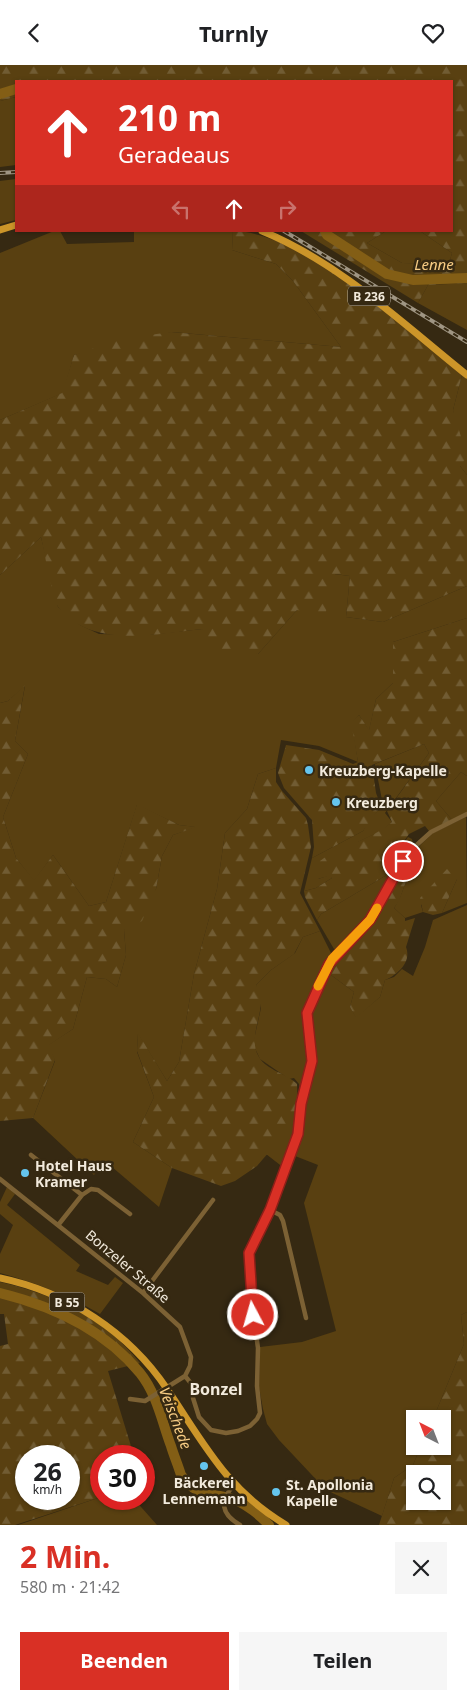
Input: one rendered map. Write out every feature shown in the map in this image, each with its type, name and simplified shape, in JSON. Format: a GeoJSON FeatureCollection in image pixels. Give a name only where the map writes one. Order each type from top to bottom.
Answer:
{"type":"FeatureCollection","features":[{"type":"Feature","properties":{"kind":"main road"},"geometry":{"type":"LineString","coordinates":[[0,230],[15,225]]}},
{"type":"Feature","properties":{"kind":"main road","name":"B 236"},"geometry":{"type":"LineString","coordinates":[[264,232],[304,251],[346,278],[467,375]]}},
{"type":"Feature","properties":{"kind":"main road","name":"B 55"},"geometry":{"type":"LineString","coordinates":[[0,1278],[34,1287],[59,1297],[104,1324],[145,1361],[166,1388],[212,1459],[234,1485],[259,1507],[286,1525]]}},
{"type":"Feature","properties":{"kind":"street"},"geometry":{"type":"LineString","coordinates":[[130,1399],[139,1401],[151,1398],[185,1376],[194,1387],[193,1398],[198,1417],[211,1430],[226,1433],[238,1431],[246,1428],[257,1419],[260,1413],[257,1385],[258,1347],[251,1299],[249,1259],[251,1247],[270,1210],[294,1147],[301,1104],[312,1061],[307,1013],[329,964],[370,920],[397,871],[418,842],[431,832],[467,813]]}},
{"type":"Feature","properties":{"kind":"street"},"geometry":{"type":"LineString","coordinates":[[31,1155],[82,1195]]}},
{"type":"Feature","properties":{"kind":"street","name":"Bonzeler Straße"},"geometry":{"type":"LineString","coordinates":[[0,1179],[59,1224],[174,1319],[185,1337],[191,1357],[190,1366],[185,1376]]}},
{"type":"Feature","properties":{"kind":"street"},"geometry":{"type":"LineString","coordinates":[[59,1224],[82,1195],[91,1189],[98,1190],[130,1214]]}},
{"type":"Feature","properties":{"kind":"street"},"geometry":{"type":"LineString","coordinates":[[143,1293],[213,1200]]}},
{"type":"Feature","properties":{"kind":"street"},"geometry":{"type":"LineString","coordinates":[[270,1210],[280,1215],[284,1221],[306,1318]]}},
{"type":"Feature","properties":{"kind":"street"},"geometry":{"type":"LineString","coordinates":[[234,1485],[224,1500],[224,1512],[240,1525]]}},
{"type":"Feature","properties":{"kind":"green space"},"geometry":{"type":"Polygon","coordinates":[[[0,65],[467,65],[467,283],[428,285],[418,303],[303,232],[384,232],[367,243],[402,263],[449,264],[452,253],[421,232],[453,232],[453,80],[15,80],[15,97],[0,101],[0,65]]]}},
{"type":"Feature","properties":{"kind":"green space"},"geometry":{"type":"Polygon","coordinates":[[[15,97],[15,165],[0,167],[0,101],[15,97]]]}},
{"type":"Feature","properties":{"kind":"green space"},"geometry":{"type":"Polygon","coordinates":[[[15,179],[15,220],[0,224],[0,181],[15,179]]]}},
{"type":"Feature","properties":{"kind":"green space"},"geometry":{"type":"Polygon","coordinates":[[[52,232],[61,232],[67,244],[134,242],[134,232],[233,232],[232,250],[276,264],[293,281],[341,347],[172,332],[74,355],[63,393],[0,420],[0,253],[52,232]]]}},
{"type":"Feature","properties":{"kind":"green space"},"geometry":{"type":"Polygon","coordinates":[[[233,232],[260,235],[290,247],[353,286],[462,375],[453,410],[467,457],[460,466],[467,475],[467,586],[383,622],[346,617],[350,576],[335,574],[325,616],[297,610],[258,654],[211,651],[202,629],[165,634],[126,636],[107,634],[89,629],[73,621],[59,608],[57,603],[51,586],[41,537],[0,575],[0,420],[62,393],[74,355],[121,339],[171,332],[341,347],[293,281],[276,264],[232,250],[233,232]]]}},
{"type":"Feature","properties":{"kind":"green space"},"geometry":{"type":"Polygon","coordinates":[[[384,232],[421,232],[452,253],[449,264],[402,263],[367,243],[384,232]]]}},
{"type":"Feature","properties":{"kind":"green space"},"geometry":{"type":"Polygon","coordinates":[[[467,283],[467,330],[418,303],[428,285],[467,283]]]}},
{"type":"Feature","properties":{"kind":"green space"},"geometry":{"type":"Polygon","coordinates":[[[462,375],[467,379],[467,475],[460,466],[453,410],[462,375]]]}},
{"type":"Feature","properties":{"kind":"green space"},"geometry":{"type":"Polygon","coordinates":[[[41,537],[58,607],[80,625],[99,634],[148,635],[202,629],[258,654],[297,610],[334,574],[350,576],[346,617],[383,622],[467,586],[467,618],[393,642],[393,683],[376,699],[369,731],[359,715],[352,722],[358,762],[319,746],[281,740],[276,768],[258,774],[247,809],[225,833],[217,889],[194,974],[179,1062],[167,1081],[138,1034],[137,1052],[154,1097],[133,1142],[172,1168],[159,1207],[105,1161],[94,1175],[33,1118],[55,1061],[48,1045],[73,1029],[87,977],[106,979],[117,987],[126,955],[124,930],[156,889],[162,856],[173,835],[195,827],[179,825],[137,805],[106,902],[89,906],[53,855],[34,881],[16,858],[3,817],[28,754],[15,741],[25,686],[8,701],[0,703],[0,575],[41,537]]]}},
{"type":"Feature","properties":{"kind":"green space"},"geometry":{"type":"Polygon","coordinates":[[[467,618],[467,776],[461,772],[436,801],[452,820],[429,831],[425,826],[409,834],[393,857],[385,876],[321,914],[317,920],[305,897],[304,891],[316,888],[332,878],[329,876],[317,879],[320,861],[375,833],[392,822],[387,811],[429,753],[424,744],[372,765],[376,793],[381,806],[363,831],[312,858],[314,847],[312,820],[284,788],[278,773],[286,745],[319,750],[353,764],[358,762],[351,722],[359,715],[369,730],[376,699],[393,683],[393,642],[467,618]]]}},
{"type":"Feature","properties":{"kind":"green space"},"geometry":{"type":"Polygon","coordinates":[[[25,685],[15,741],[28,754],[3,817],[16,858],[34,880],[53,855],[89,906],[106,902],[137,804],[179,825],[197,827],[173,835],[162,856],[156,889],[142,921],[124,930],[126,955],[117,987],[106,979],[87,977],[73,1029],[49,1045],[55,1060],[33,1118],[0,1121],[0,703],[8,701],[25,685]]]}},
{"type":"Feature","properties":{"kind":"green space"},"geometry":{"type":"Polygon","coordinates":[[[424,744],[429,753],[385,813],[392,822],[383,830],[358,842],[318,879],[330,875],[332,878],[316,888],[304,891],[312,858],[363,831],[369,820],[383,805],[375,764],[424,744]]]}},
{"type":"Feature","properties":{"kind":"green space"},"geometry":{"type":"Polygon","coordinates":[[[276,768],[276,782],[306,818],[308,825],[311,847],[300,893],[320,931],[303,937],[294,954],[271,970],[256,985],[261,1003],[255,1048],[262,1061],[297,1084],[298,1118],[257,1166],[235,1181],[221,1186],[172,1168],[133,1142],[154,1097],[137,1051],[138,1033],[167,1081],[179,1062],[194,974],[217,889],[225,833],[247,809],[258,774],[276,768]]]}},
{"type":"Feature","properties":{"kind":"green space"},"geometry":{"type":"Polygon","coordinates":[[[461,772],[467,776],[467,812],[452,820],[436,801],[461,772]]]}},
{"type":"Feature","properties":{"kind":"green space"},"geometry":{"type":"Polygon","coordinates":[[[466,817],[467,903],[442,913],[457,879],[421,905],[423,912],[405,918],[394,908],[414,868],[410,855],[433,833],[466,817]]]}},
{"type":"Feature","properties":{"kind":"green space"},"geometry":{"type":"Polygon","coordinates":[[[408,837],[412,839],[413,843],[399,862],[372,912],[339,948],[334,949],[317,920],[321,914],[385,876],[393,857],[408,837]]]}},
{"type":"Feature","properties":{"kind":"green space"},"geometry":{"type":"Polygon","coordinates":[[[410,855],[417,861],[394,908],[405,918],[405,921],[415,918],[406,947],[407,958],[394,975],[385,980],[380,997],[356,1018],[350,1007],[354,992],[327,972],[331,964],[375,917],[410,855]]]}},
{"type":"Feature","properties":{"kind":"green space"},"geometry":{"type":"Polygon","coordinates":[[[447,869],[457,879],[442,913],[433,915],[423,912],[420,898],[447,869]]]}},
{"type":"Feature","properties":{"kind":"green space"},"geometry":{"type":"Polygon","coordinates":[[[467,905],[467,1312],[461,1315],[464,1344],[437,1410],[406,1410],[406,1455],[417,1455],[413,1465],[406,1465],[406,1470],[394,1478],[382,1516],[326,1490],[279,1440],[267,1424],[259,1387],[260,1347],[302,1342],[336,1331],[304,1203],[318,1165],[290,1154],[284,1168],[266,1154],[290,1126],[302,1116],[314,1055],[310,1016],[327,972],[354,992],[350,1007],[356,1017],[380,997],[385,980],[394,977],[402,969],[413,976],[425,947],[433,920],[467,905]]]}},
{"type":"Feature","properties":{"kind":"green space"},"geometry":{"type":"Polygon","coordinates":[[[320,931],[332,955],[306,1012],[305,1027],[310,1064],[301,1093],[299,1084],[294,1078],[289,1079],[260,1059],[253,1044],[261,1008],[256,985],[271,970],[295,953],[303,937],[320,931]]]}},
{"type":"Feature","properties":{"kind":"green space"},"geometry":{"type":"Polygon","coordinates":[[[7,1187],[15,1194],[7,1205],[80,1265],[76,1271],[108,1285],[115,1277],[123,1283],[100,1314],[52,1290],[0,1273],[0,1254],[13,1225],[0,1214],[0,1202],[7,1187]]]}},
{"type":"Feature","properties":{"kind":"green space"},"geometry":{"type":"Polygon","coordinates":[[[0,1282],[39,1293],[77,1310],[112,1334],[140,1363],[108,1371],[131,1445],[90,1445],[90,1501],[80,1504],[80,1445],[15,1445],[15,1510],[61,1510],[15,1525],[0,1525],[0,1346],[8,1344],[4,1314],[0,1314],[0,1282]]]}},
{"type":"Feature","properties":{"kind":"green space"},"geometry":{"type":"Polygon","coordinates":[[[467,1312],[467,1525],[379,1525],[394,1478],[406,1470],[406,1510],[451,1510],[451,1465],[413,1465],[417,1455],[451,1455],[451,1410],[437,1410],[464,1344],[461,1315],[467,1312]]]}},
{"type":"Feature","properties":{"kind":"green space"},"geometry":{"type":"Polygon","coordinates":[[[90,1501],[90,1510],[144,1510],[157,1525],[18,1525],[62,1510],[80,1510],[80,1504],[90,1501]]]}},
{"type":"Feature","properties":{"kind":"waterway","name":"Lenne"},"geometry":{"type":"LineString","coordinates":[[0,94],[15,89]]}},
{"type":"Feature","properties":{"kind":"waterway","name":"Lenne"},"geometry":{"type":"LineString","coordinates":[[326,232],[327,235],[387,274],[413,280],[467,278]]}},
{"type":"Feature","properties":{"kind":"waterway","name":"Veischede"},"geometry":{"type":"LineString","coordinates":[[0,1293],[20,1298],[76,1321],[94,1332],[126,1357],[151,1390],[181,1475],[187,1483],[199,1491],[227,1497],[239,1502],[269,1525]]}},
{"type":"Feature","properties":{"kind":"railway"},"geometry":{"type":"LineString","coordinates":[[0,173],[15,172]]}},
{"type":"Feature","properties":{"kind":"railway"},"geometry":{"type":"LineString","coordinates":[[286,232],[467,342]]}},
{"type":"Feature","properties":{"kind":"slow traffic"},"geometry":{"type":"LineString","coordinates":[[318,986],[332,959],[370,920],[377,908]]}},
{"type":"Feature","properties":{"kind":"place","name":"Kreuzberg-Kapelle"},"geometry":{"type":"Point","coordinates":[309,770]}},
{"type":"Feature","properties":{"kind":"place","name":"Kreuzberg"},"geometry":{"type":"Point","coordinates":[336,802]}},
{"type":"Feature","properties":{"kind":"place","name":"Hotel Haus Kramer"},"geometry":{"type":"Point","coordinates":[25,1173]}},
{"type":"Feature","properties":{"kind":"place","name":"Bäckerei Lennemann"},"geometry":{"type":"Point","coordinates":[204,1466]}},
{"type":"Feature","properties":{"kind":"place","name":"St. Apollonia Kapelle"},"geometry":{"type":"Point","coordinates":[276,1492]}},
{"type":"Feature","properties":{"kind":"district","name":"Bonzel"},"geometry":{"type":"Point","coordinates":[216,1389]}},
{"type":"Feature","properties":{"kind":"route"},"geometry":{"type":"LineString","coordinates":[[253,1315],[249,1253],[270,1210],[298,1134],[301,1104],[312,1061],[307,1013],[329,964],[335,955],[370,920],[403,861]]}}]}
